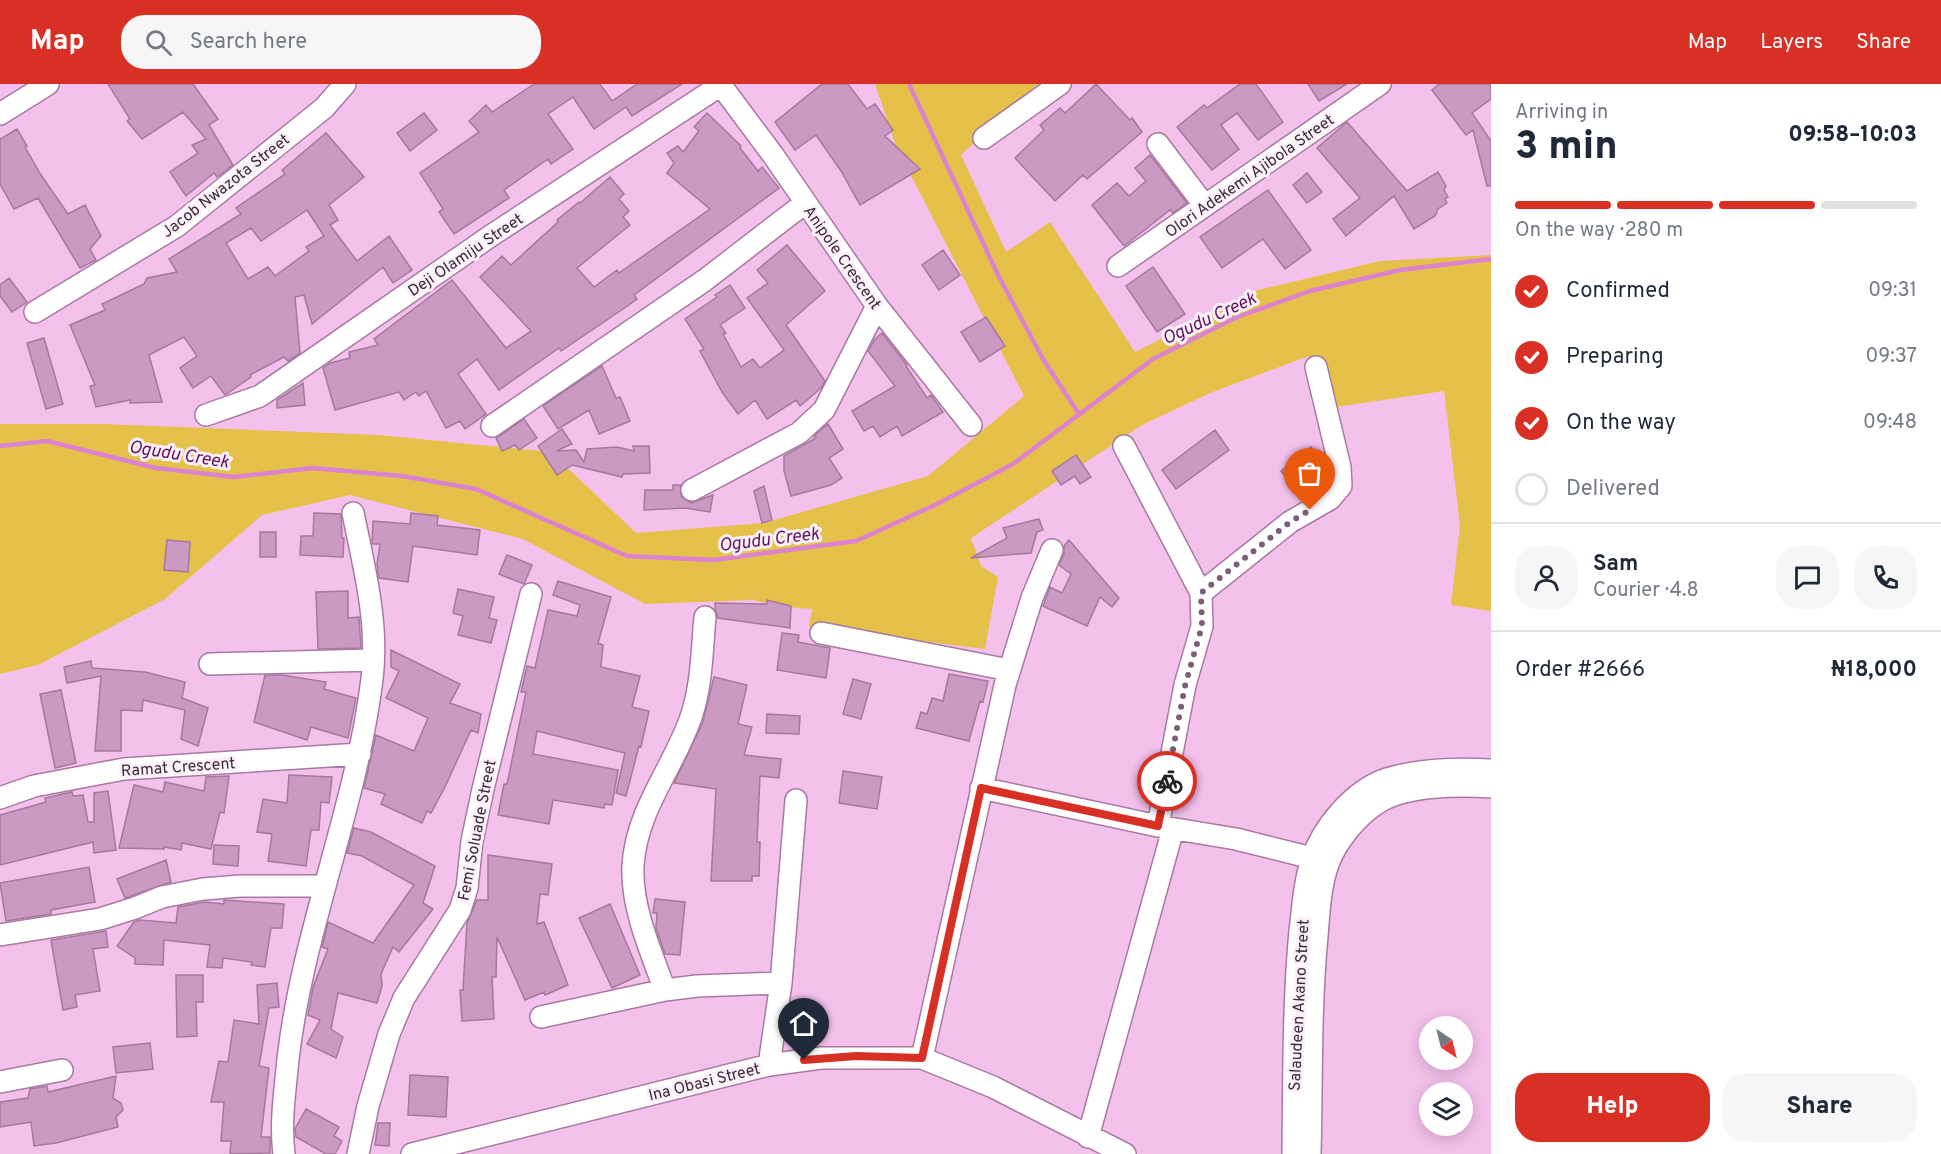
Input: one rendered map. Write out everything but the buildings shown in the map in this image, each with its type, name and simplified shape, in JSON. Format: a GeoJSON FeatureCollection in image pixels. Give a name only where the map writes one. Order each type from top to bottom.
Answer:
{"type":"FeatureCollection","features":[{"type":"Feature","properties":{"kind":"street"},"geometry":{"type":"LineString","coordinates":[[0,114],[48,84]]}},
{"type":"Feature","properties":{"kind":"street","name":"Jacob Nwazota Street"},"geometry":{"type":"LineString","coordinates":[[35,312],[177,226],[324,108],[345,84]]}},
{"type":"Feature","properties":{"kind":"street","name":"Anipole Crescent"},"geometry":{"type":"LineString","coordinates":[[720,84],[773,155],[877,306],[971,425]]}},
{"type":"Feature","properties":{"kind":"street","name":"Deji Olamiju Street"},"geometry":{"type":"LineString","coordinates":[[206,415],[260,396],[489,237],[720,84]]}},
{"type":"Feature","properties":{"kind":"street"},"geometry":{"type":"LineString","coordinates":[[984,138],[1060,84]]}},
{"type":"Feature","properties":{"kind":"street","name":"Olori Adekemi Ajibola Street"},"geometry":{"type":"LineString","coordinates":[[1118,266],[1380,84]]}},
{"type":"Feature","properties":{"kind":"street"},"geometry":{"type":"LineString","coordinates":[[1158,144],[1205,206]]}},
{"type":"Feature","properties":{"kind":"street"},"geometry":{"type":"LineString","coordinates":[[492,426],[705,280],[805,203]]}},
{"type":"Feature","properties":{"kind":"street"},"geometry":{"type":"LineString","coordinates":[[692,490],[799,433],[824,410],[877,306]]}},
{"type":"Feature","properties":{"kind":"street"},"geometry":{"type":"LineString","coordinates":[[1201,593],[1290,522],[1330,499],[1341,486],[1340,467],[1316,367]]}},
{"type":"Feature","properties":{"kind":"street"},"geometry":{"type":"LineString","coordinates":[[1088,1137],[1166,828],[1185,686],[1202,626],[1201,593],[1124,446]]}},
{"type":"Feature","properties":{"kind":"street"},"geometry":{"type":"LineString","coordinates":[[284,1154],[280,1128],[290,1041],[308,947],[324,886],[339,842],[360,754],[373,660],[367,582],[352,513]]}},
{"type":"Feature","properties":{"kind":"street"},"geometry":{"type":"LineString","coordinates":[[922,1058],[1009,670],[1032,598],[1052,550]]}},
{"type":"Feature","properties":{"kind":"street","name":"Femi Soluade Street"},"geometry":{"type":"LineString","coordinates":[[358,1154],[389,1034],[404,998],[460,910],[467,888],[472,841],[483,789],[531,594]]}},
{"type":"Feature","properties":{"kind":"street"},"geometry":{"type":"LineString","coordinates":[[665,990],[640,920],[633,866],[648,807],[691,718],[698,691],[705,616]]}},
{"type":"Feature","properties":{"kind":"street"},"geometry":{"type":"LineString","coordinates":[[821,633],[1009,670]]}},
{"type":"Feature","properties":{"kind":"street"},"geometry":{"type":"LineString","coordinates":[[210,664],[373,660]]}},
{"type":"Feature","properties":{"kind":"street","name":"Ramat Crescent"},"geometry":{"type":"LineString","coordinates":[[0,798],[67,779],[124,769],[360,754]]}},
{"type":"Feature","properties":{"kind":"street"},"geometry":{"type":"LineString","coordinates":[[1310,1154],[1314,968],[1323,887],[1321,860],[1359,819],[1396,786],[1437,771],[1491,770]]}},
{"type":"Feature","properties":{"kind":"street"},"geometry":{"type":"LineString","coordinates":[[1396,786],[1491,787]]}},
{"type":"Feature","properties":{"kind":"street"},"geometry":{"type":"LineString","coordinates":[[981,788],[1166,828],[1236,838],[1321,860]]}},
{"type":"Feature","properties":{"kind":"street"},"geometry":{"type":"LineString","coordinates":[[769,1065],[781,983],[796,800]]}},
{"type":"Feature","properties":{"kind":"street","name":"Salaudeen Akano Street"},"geometry":{"type":"LineString","coordinates":[[1293,1154],[1296,967],[1306,884],[1321,860]]}},
{"type":"Feature","properties":{"kind":"street"},"geometry":{"type":"LineString","coordinates":[[0,935],[100,919],[162,897],[203,889],[240,886],[324,886]]}},
{"type":"Feature","properties":{"kind":"street"},"geometry":{"type":"LineString","coordinates":[[541,1017],[665,990],[697,986],[781,983]]}},
{"type":"Feature","properties":{"kind":"street","name":"Ina Obasi Street"},"geometry":{"type":"LineString","coordinates":[[412,1154],[769,1065],[821,1058],[922,1058],[993,1087],[1125,1154]]}},
{"type":"Feature","properties":{"kind":"street"},"geometry":{"type":"LineString","coordinates":[[0,1082],[62,1070]]}},
{"type":"Feature","properties":{"kind":"shaded area"},"geometry":{"type":"Polygon","coordinates":[[[875,84],[1038,84],[961,155],[1006,252],[1050,222],[1135,352],[1258,290],[1380,261],[1491,255],[1491,611],[1451,605],[1460,525],[1444,391],[1315,410],[1309,356],[1210,393],[1142,425],[971,538],[981,566],[998,577],[985,649],[809,627],[812,609],[752,600],[645,604],[523,539],[350,495],[262,515],[165,599],[38,665],[0,674],[0,424],[103,424],[379,435],[551,452],[636,533],[764,523],[928,476],[1024,396],[896,146],[875,84]]]}},
{"type":"Feature","properties":{"kind":"waterway"},"geometry":{"type":"LineString","coordinates":[[909,84],[998,275],[1043,359],[1079,414]]}},
{"type":"Feature","properties":{"kind":"waterway","name":"Ogudu Creek"},"geometry":{"type":"LineString","coordinates":[[0,446],[47,441],[156,468],[234,477],[312,468],[402,476],[476,489],[627,556],[714,560],[856,541],[937,504],[1013,464],[1153,359],[1235,318],[1310,291],[1400,270],[1491,259]]}},
{"type":"Feature","properties":{"kind":"way so far"},"geometry":{"type":"LineString","coordinates":[[1167,781],[1185,686],[1202,626],[1201,593],[1290,522],[1310,510]]}},
{"type":"Feature","properties":{"kind":"route"},"geometry":{"type":"LineString","coordinates":[[804,1060],[856,1056],[922,1058],[981,788],[1158,826],[1167,781]]}}]}
